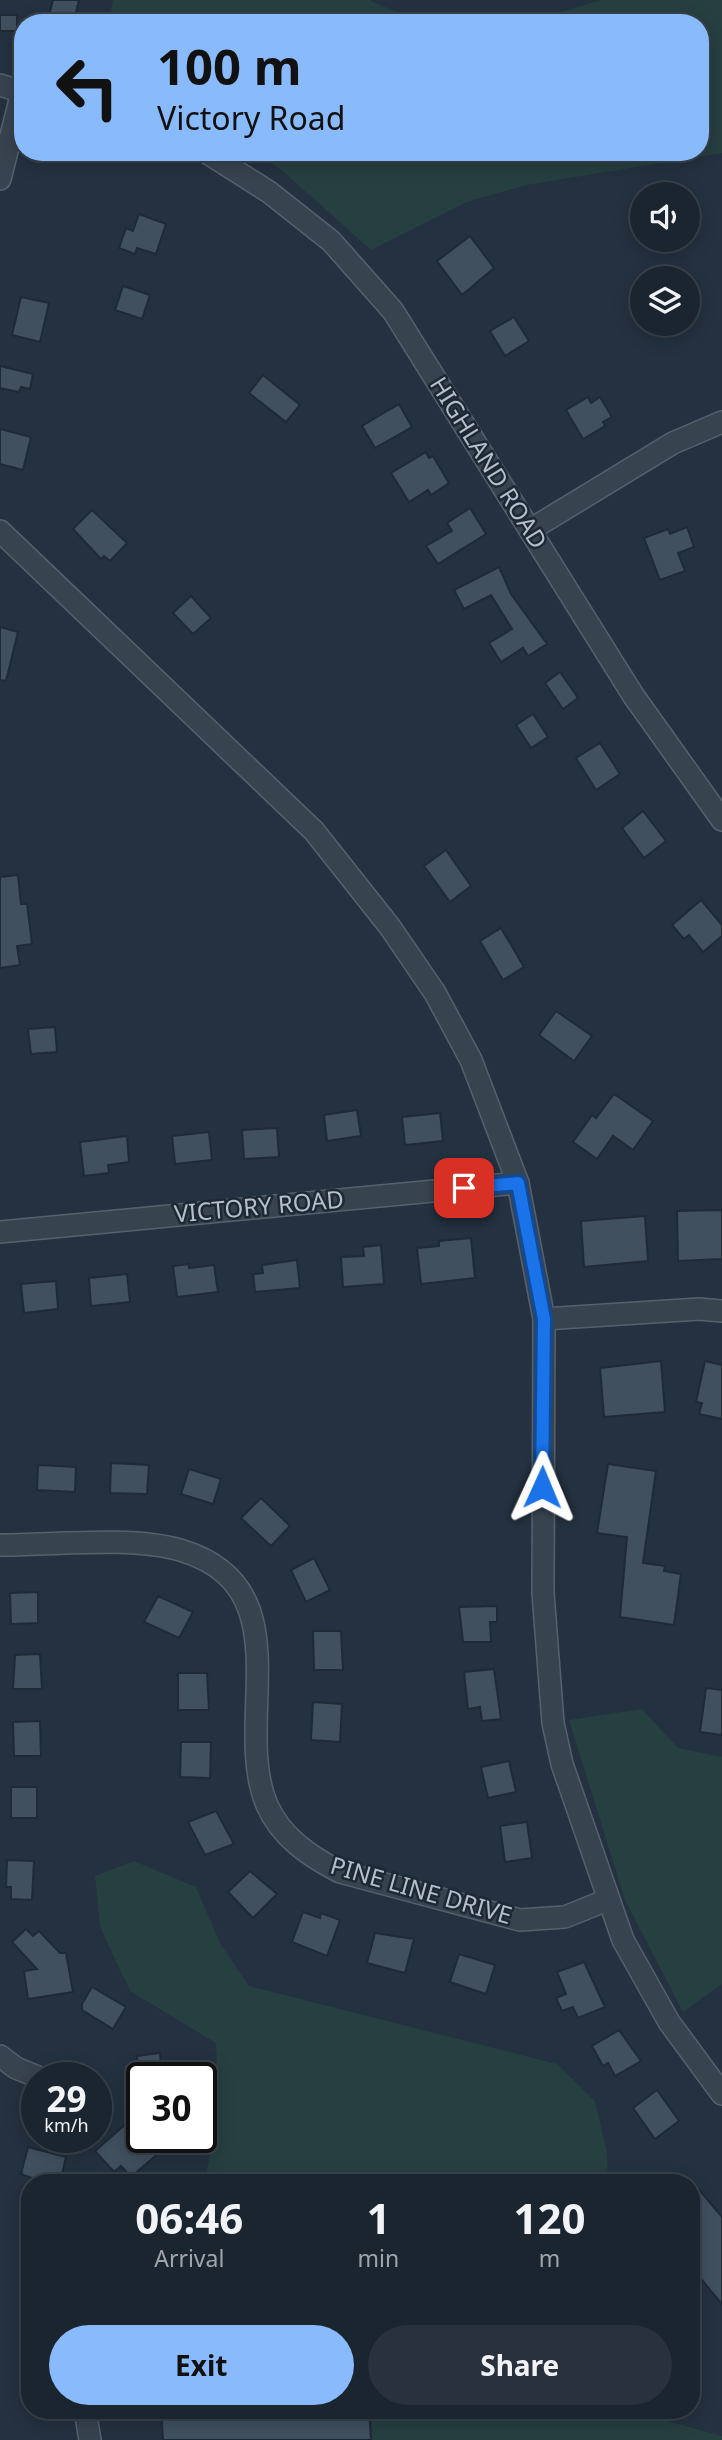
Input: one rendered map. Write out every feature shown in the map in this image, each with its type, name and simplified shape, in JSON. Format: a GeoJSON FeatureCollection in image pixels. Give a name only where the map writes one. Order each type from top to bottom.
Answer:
{"type":"FeatureCollection","features":[{"type":"Feature","properties":{"kind":"street"},"geometry":{"type":"LineString","coordinates":[[0,179],[14,126]]}},
{"type":"Feature","properties":{"kind":"street","name":"HIGHLAND ROAD"},"geometry":{"type":"LineString","coordinates":[[220,161],[269,192],[351,261],[393,311],[633,695],[722,820]]}},
{"type":"Feature","properties":{"kind":"street"},"geometry":{"type":"LineString","coordinates":[[530,530],[673,443],[722,422]]}},
{"type":"Feature","properties":{"kind":"street"},"geometry":{"type":"LineString","coordinates":[[0,531],[314,831],[354,878],[441,1004],[471,1060],[518,1183],[544,1319],[543,1593],[550,1699],[562,1764],[623,1940],[669,2022],[722,2094]]}},
{"type":"Feature","properties":{"kind":"street","name":"VICTORY ROAD"},"geometry":{"type":"LineString","coordinates":[[0,1232],[518,1183]]}},
{"type":"Feature","properties":{"kind":"street"},"geometry":{"type":"LineString","coordinates":[[544,1319],[699,1309],[722,1311]]}},
{"type":"Feature","properties":{"kind":"street","name":"PINE LINE DRIVE"},"geometry":{"type":"LineString","coordinates":[[0,1545],[159,1546],[197,1556],[224,1573],[245,1601],[257,1637],[259,1758],[267,1804],[290,1839],[320,1862],[340,1872],[520,1920],[565,1916],[607,1900]]}},
{"type":"Feature","properties":{"kind":"street"},"geometry":{"type":"LineString","coordinates":[[0,2056],[21,2070]]}},
{"type":"Feature","properties":{"kind":"street"},"geometry":{"type":"LineString","coordinates":[[86,2419],[90,2440]]}},
{"type":"Feature","properties":{"kind":"green space"},"geometry":{"type":"Polygon","coordinates":[[[113,0],[369,0],[401,14],[111,14],[113,0]]]}},
{"type":"Feature","properties":{"kind":"green space"},"geometry":{"type":"Polygon","coordinates":[[[601,0],[722,0],[722,153],[709,155],[709,14],[554,14],[601,0]]]}},
{"type":"Feature","properties":{"kind":"green space"},"geometry":{"type":"Polygon","coordinates":[[[267,161],[673,161],[526,185],[467,202],[371,250],[279,168],[267,161]]]}},
{"type":"Feature","properties":{"kind":"green space"},"geometry":{"type":"Polygon","coordinates":[[[642,1709],[678,1748],[722,1757],[722,1984],[683,2012],[625,1900],[569,1720],[642,1709]]]}},
{"type":"Feature","properties":{"kind":"green space"},"geometry":{"type":"Polygon","coordinates":[[[134,1861],[196,1887],[220,1943],[249,1986],[557,2064],[595,2101],[607,2153],[608,2174],[206,2174],[210,2153],[217,2153],[216,2043],[130,1991],[100,1927],[95,1876],[134,1861]]]}},
{"type":"Feature","properties":{"kind":"green space"},"geometry":{"type":"Polygon","coordinates":[[[371,2419],[659,2419],[722,2436],[722,2440],[372,2440],[371,2419]]]}},
{"type":"Feature","properties":{"kind":"building"},"geometry":{"type":"Polygon","coordinates":[[[53,0],[79,0],[76,14],[50,14],[53,0]]]}},
{"type":"Feature","properties":{"kind":"building"},"geometry":{"type":"Polygon","coordinates":[[[0,15],[14,15],[14,31],[0,31],[0,15]]]}},
{"type":"Feature","properties":{"kind":"building"},"geometry":{"type":"Polygon","coordinates":[[[139,214],[166,224],[156,254],[137,248],[135,254],[119,248],[126,228],[133,231],[139,214]]]}},
{"type":"Feature","properties":{"kind":"building"},"geometry":{"type":"Polygon","coordinates":[[[470,236],[494,268],[462,295],[437,261],[470,236]]]}},
{"type":"Feature","properties":{"kind":"building"},"geometry":{"type":"Polygon","coordinates":[[[123,286],[150,295],[142,319],[115,310],[123,286]]]}},
{"type":"Feature","properties":{"kind":"building"},"geometry":{"type":"Polygon","coordinates":[[[21,297],[49,303],[40,342],[12,335],[21,297]]]}},
{"type":"Feature","properties":{"kind":"building"},"geometry":{"type":"Polygon","coordinates":[[[514,317],[529,341],[505,356],[490,331],[514,317]]]}},
{"type":"Feature","properties":{"kind":"building"},"geometry":{"type":"Polygon","coordinates":[[[0,366],[33,374],[30,389],[21,387],[19,392],[0,388],[0,366]]]}},
{"type":"Feature","properties":{"kind":"building"},"geometry":{"type":"Polygon","coordinates":[[[263,375],[300,405],[286,422],[249,393],[263,375]]]}},
{"type":"Feature","properties":{"kind":"building"},"geometry":{"type":"Polygon","coordinates":[[[588,397],[591,403],[600,397],[612,417],[603,422],[605,426],[583,439],[566,410],[588,397]]]}},
{"type":"Feature","properties":{"kind":"building"},"geometry":{"type":"Polygon","coordinates":[[[399,404],[412,427],[375,448],[362,426],[399,404]]]}},
{"type":"Feature","properties":{"kind":"building"},"geometry":{"type":"Polygon","coordinates":[[[0,429],[31,437],[23,470],[0,464],[0,429]]]}},
{"type":"Feature","properties":{"kind":"building"},"geometry":{"type":"Polygon","coordinates":[[[426,452],[429,458],[433,456],[449,483],[431,495],[428,490],[409,502],[391,473],[426,452]]]}},
{"type":"Feature","properties":{"kind":"building"},"geometry":{"type":"Polygon","coordinates":[[[470,508],[486,534],[438,564],[426,546],[452,531],[447,523],[470,508]]]}},
{"type":"Feature","properties":{"kind":"building"},"geometry":{"type":"Polygon","coordinates":[[[92,510],[127,543],[110,561],[104,556],[101,559],[73,529],[92,510]]]}},
{"type":"Feature","properties":{"kind":"building"},"geometry":{"type":"Polygon","coordinates":[[[687,527],[694,547],[678,553],[685,571],[660,580],[644,538],[668,529],[670,534],[687,527]]]}},
{"type":"Feature","properties":{"kind":"building"},"geometry":{"type":"Polygon","coordinates":[[[499,567],[511,594],[547,644],[528,656],[523,648],[501,662],[489,643],[512,629],[491,595],[464,609],[454,590],[499,567]]]}},
{"type":"Feature","properties":{"kind":"building"},"geometry":{"type":"Polygon","coordinates":[[[191,596],[211,618],[193,634],[173,613],[191,596]]]}},
{"type":"Feature","properties":{"kind":"building"},"geometry":{"type":"Polygon","coordinates":[[[0,627],[18,632],[6,681],[0,680],[0,627]]]}},
{"type":"Feature","properties":{"kind":"building"},"geometry":{"type":"Polygon","coordinates":[[[560,672],[578,698],[563,709],[545,683],[560,672]]]}},
{"type":"Feature","properties":{"kind":"building"},"geometry":{"type":"Polygon","coordinates":[[[533,714],[548,737],[531,748],[516,725],[533,714]]]}},
{"type":"Feature","properties":{"kind":"building"},"geometry":{"type":"Polygon","coordinates":[[[600,743],[620,774],[596,790],[576,758],[600,743]]]}},
{"type":"Feature","properties":{"kind":"building"},"geometry":{"type":"Polygon","coordinates":[[[643,811],[666,841],[644,858],[622,828],[643,811]]]}},
{"type":"Feature","properties":{"kind":"building"},"geometry":{"type":"Polygon","coordinates":[[[446,850],[471,886],[450,902],[424,866],[446,850]]]}},
{"type":"Feature","properties":{"kind":"building"},"geometry":{"type":"Polygon","coordinates":[[[18,875],[21,904],[27,904],[32,944],[17,946],[20,965],[0,968],[0,877],[18,875]]]}},
{"type":"Feature","properties":{"kind":"building"},"geometry":{"type":"Polygon","coordinates":[[[701,900],[722,925],[722,936],[703,952],[689,935],[684,939],[672,925],[701,900]]]}},
{"type":"Feature","properties":{"kind":"building"},"geometry":{"type":"Polygon","coordinates":[[[501,928],[524,967],[503,980],[480,941],[501,928]]]}},
{"type":"Feature","properties":{"kind":"building"},"geometry":{"type":"Polygon","coordinates":[[[556,1011],[592,1036],[574,1061],[539,1035],[556,1011]]]}},
{"type":"Feature","properties":{"kind":"building"},"geometry":{"type":"Polygon","coordinates":[[[55,1027],[57,1052],[31,1054],[28,1029],[55,1027]]]}},
{"type":"Feature","properties":{"kind":"building"},"geometry":{"type":"Polygon","coordinates":[[[614,1094],[653,1121],[633,1150],[613,1136],[597,1159],[573,1142],[592,1115],[596,1118],[614,1094]]]}},
{"type":"Feature","properties":{"kind":"building"},"geometry":{"type":"Polygon","coordinates":[[[357,1110],[361,1136],[327,1141],[324,1115],[357,1110]]]}},
{"type":"Feature","properties":{"kind":"building"},"geometry":{"type":"Polygon","coordinates":[[[440,1113],[443,1141],[405,1145],[402,1117],[440,1113]]]}},
{"type":"Feature","properties":{"kind":"building"},"geometry":{"type":"Polygon","coordinates":[[[277,1128],[279,1157],[244,1159],[242,1130],[277,1128]]]}},
{"type":"Feature","properties":{"kind":"building"},"geometry":{"type":"Polygon","coordinates":[[[209,1132],[212,1160],[175,1164],[172,1136],[209,1132]]]}},
{"type":"Feature","properties":{"kind":"building"},"geometry":{"type":"Polygon","coordinates":[[[127,1136],[129,1162],[108,1165],[109,1173],[84,1176],[80,1142],[127,1136]]]}},
{"type":"Feature","properties":{"kind":"building"},"geometry":{"type":"Polygon","coordinates":[[[722,1210],[722,1259],[678,1261],[677,1211],[722,1210]]]}},
{"type":"Feature","properties":{"kind":"building"},"geometry":{"type":"Polygon","coordinates":[[[645,1216],[648,1261],[584,1267],[581,1221],[645,1216]]]}},
{"type":"Feature","properties":{"kind":"building"},"geometry":{"type":"Polygon","coordinates":[[[471,1238],[475,1278],[421,1284],[417,1248],[439,1246],[439,1241],[471,1238]]]}},
{"type":"Feature","properties":{"kind":"building"},"geometry":{"type":"Polygon","coordinates":[[[381,1245],[384,1284],[343,1287],[341,1257],[364,1256],[363,1247],[381,1245]]]}},
{"type":"Feature","properties":{"kind":"building"},"geometry":{"type":"Polygon","coordinates":[[[297,1260],[300,1288],[255,1292],[253,1274],[263,1273],[262,1265],[297,1260]]]}},
{"type":"Feature","properties":{"kind":"building"},"geometry":{"type":"Polygon","coordinates":[[[189,1264],[189,1268],[214,1265],[218,1292],[177,1297],[173,1266],[189,1264]]]}},
{"type":"Feature","properties":{"kind":"building"},"geometry":{"type":"Polygon","coordinates":[[[127,1274],[130,1302],[91,1306],[89,1278],[127,1274]]]}},
{"type":"Feature","properties":{"kind":"building"},"geometry":{"type":"Polygon","coordinates":[[[56,1281],[58,1309],[24,1313],[21,1284],[56,1281]]]}},
{"type":"Feature","properties":{"kind":"building"},"geometry":{"type":"Polygon","coordinates":[[[661,1361],[665,1412],[604,1417],[600,1368],[661,1361]]]}},
{"type":"Feature","properties":{"kind":"building"},"geometry":{"type":"Polygon","coordinates":[[[705,1361],[722,1365],[722,1419],[699,1414],[702,1403],[696,1402],[705,1361]]]}},
{"type":"Feature","properties":{"kind":"building"},"geometry":{"type":"Polygon","coordinates":[[[111,1463],[149,1465],[147,1494],[110,1493],[111,1463]]]}},
{"type":"Feature","properties":{"kind":"building"},"geometry":{"type":"Polygon","coordinates":[[[608,1464],[656,1471],[643,1563],[665,1566],[664,1571],[681,1574],[674,1625],[620,1617],[627,1537],[597,1533],[608,1464]]]}},
{"type":"Feature","properties":{"kind":"building"},"geometry":{"type":"Polygon","coordinates":[[[38,1465],[76,1467],[75,1492],[37,1490],[38,1465]]]}},
{"type":"Feature","properties":{"kind":"building"},"geometry":{"type":"Polygon","coordinates":[[[189,1469],[221,1479],[213,1504],[181,1494],[189,1469]]]}},
{"type":"Feature","properties":{"kind":"building"},"geometry":{"type":"Polygon","coordinates":[[[261,1498],[290,1526],[271,1546],[241,1518],[261,1498]]]}},
{"type":"Feature","properties":{"kind":"building"},"geometry":{"type":"Polygon","coordinates":[[[314,1558],[330,1590],[306,1602],[291,1570],[314,1558]]]}},
{"type":"Feature","properties":{"kind":"building"},"geometry":{"type":"Polygon","coordinates":[[[38,1592],[38,1623],[11,1624],[10,1593],[38,1592]]]}},
{"type":"Feature","properties":{"kind":"building"},"geometry":{"type":"Polygon","coordinates":[[[158,1596],[193,1612],[179,1638],[144,1622],[158,1596]]]}},
{"type":"Feature","properties":{"kind":"building"},"geometry":{"type":"Polygon","coordinates":[[[497,1606],[497,1622],[490,1622],[491,1642],[463,1642],[459,1607],[497,1606]]]}},
{"type":"Feature","properties":{"kind":"building"},"geometry":{"type":"Polygon","coordinates":[[[313,1631],[341,1631],[343,1670],[314,1670],[313,1631]]]}},
{"type":"Feature","properties":{"kind":"building"},"geometry":{"type":"Polygon","coordinates":[[[40,1654],[42,1689],[13,1689],[15,1655],[40,1654]]]}},
{"type":"Feature","properties":{"kind":"building"},"geometry":{"type":"Polygon","coordinates":[[[494,1669],[501,1719],[482,1721],[480,1707],[468,1709],[464,1672],[494,1669]]]}},
{"type":"Feature","properties":{"kind":"building"},"geometry":{"type":"Polygon","coordinates":[[[178,1673],[207,1673],[209,1710],[178,1710],[178,1673]]]}},
{"type":"Feature","properties":{"kind":"building"},"geometry":{"type":"Polygon","coordinates":[[[706,1688],[722,1690],[722,1735],[700,1732],[706,1688]]]}},
{"type":"Feature","properties":{"kind":"building"},"geometry":{"type":"Polygon","coordinates":[[[313,1702],[342,1704],[340,1742],[311,1740],[313,1702]]]}},
{"type":"Feature","properties":{"kind":"building"},"geometry":{"type":"Polygon","coordinates":[[[40,1721],[41,1756],[14,1756],[13,1722],[40,1721]]]}},
{"type":"Feature","properties":{"kind":"building"},"geometry":{"type":"Polygon","coordinates":[[[181,1742],[211,1742],[210,1778],[180,1777],[181,1742]]]}},
{"type":"Feature","properties":{"kind":"building"},"geometry":{"type":"Polygon","coordinates":[[[509,1761],[516,1792],[488,1798],[481,1767],[509,1761]]]}},
{"type":"Feature","properties":{"kind":"building"},"geometry":{"type":"Polygon","coordinates":[[[11,1787],[37,1787],[37,1818],[11,1818],[11,1787]]]}},
{"type":"Feature","properties":{"kind":"building"},"geometry":{"type":"Polygon","coordinates":[[[216,1811],[234,1844],[205,1855],[188,1822],[216,1811]]]}},
{"type":"Feature","properties":{"kind":"building"},"geometry":{"type":"Polygon","coordinates":[[[527,1822],[532,1858],[505,1862],[500,1826],[527,1822]]]}},
{"type":"Feature","properties":{"kind":"building"},"geometry":{"type":"Polygon","coordinates":[[[7,1860],[34,1861],[32,1900],[11,1899],[11,1887],[6,1887],[7,1860]]]}},
{"type":"Feature","properties":{"kind":"building"},"geometry":{"type":"Polygon","coordinates":[[[250,1871],[277,1894],[253,1918],[228,1892],[250,1871]]]}},
{"type":"Feature","properties":{"kind":"building"},"geometry":{"type":"Polygon","coordinates":[[[303,1912],[320,1918],[321,1913],[340,1920],[327,1956],[292,1942],[303,1912]]]}},
{"type":"Feature","properties":{"kind":"building"},"geometry":{"type":"Polygon","coordinates":[[[26,1929],[33,1936],[39,1931],[60,1953],[66,1953],[73,1992],[28,1999],[24,1971],[37,1969],[12,1942],[26,1929]]]}},
{"type":"Feature","properties":{"kind":"building"},"geometry":{"type":"Polygon","coordinates":[[[375,1933],[414,1939],[405,1973],[367,1963],[375,1933]]]}},
{"type":"Feature","properties":{"kind":"building"},"geometry":{"type":"Polygon","coordinates":[[[459,1954],[495,1965],[486,1994],[450,1982],[459,1954]]]}},
{"type":"Feature","properties":{"kind":"building"},"geometry":{"type":"Polygon","coordinates":[[[584,1962],[605,2007],[578,2018],[573,2007],[562,2011],[556,1998],[566,1994],[557,1972],[584,1962]]]}},
{"type":"Feature","properties":{"kind":"building"},"geometry":{"type":"Polygon","coordinates":[[[92,1987],[126,2007],[113,2029],[82,2010],[82,2004],[92,1987]]]}},
{"type":"Feature","properties":{"kind":"building"},"geometry":{"type":"Polygon","coordinates":[[[619,2030],[641,2061],[615,2076],[608,2063],[603,2066],[592,2046],[619,2030]]]}},
{"type":"Feature","properties":{"kind":"building"},"geometry":{"type":"Polygon","coordinates":[[[160,2053],[161,2062],[138,2062],[137,2056],[160,2053]]]}},
{"type":"Feature","properties":{"kind":"building"},"geometry":{"type":"Polygon","coordinates":[[[657,2090],[679,2121],[655,2139],[633,2108],[657,2090]]]}},
{"type":"Feature","properties":{"kind":"building"},"geometry":{"type":"Polygon","coordinates":[[[126,2124],[126,2153],[159,2153],[134,2174],[128,2174],[121,2166],[114,2172],[97,2153],[112,2153],[112,2136],[126,2124]]]}},
{"type":"Feature","properties":{"kind":"building"},"geometry":{"type":"Polygon","coordinates":[[[26,2153],[51,2153],[66,2157],[62,2174],[21,2174],[26,2153]]]}},
{"type":"Feature","properties":{"kind":"building"},"geometry":{"type":"Polygon","coordinates":[[[700,2191],[722,2217],[722,2304],[700,2278],[700,2191]]]}},
{"type":"Feature","properties":{"kind":"building"},"geometry":{"type":"Polygon","coordinates":[[[162,2419],[370,2419],[371,2440],[163,2440],[162,2419]]]}},
{"type":"Feature","properties":{"kind":"route"},"geometry":{"type":"LineString","coordinates":[[464,1188],[518,1183],[528,1221],[544,1319],[542,1487]]}}]}
